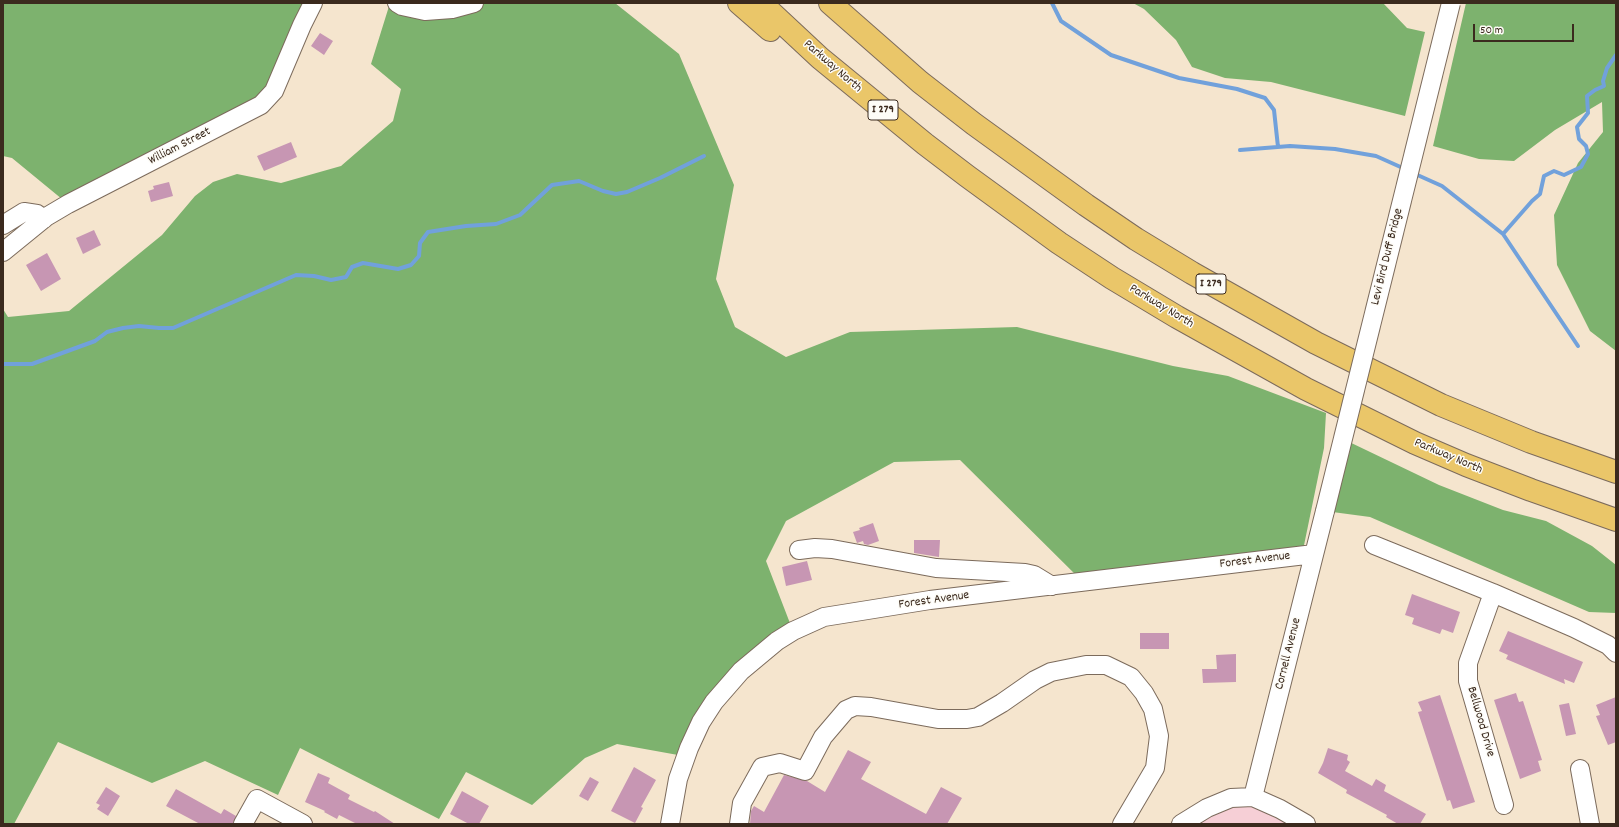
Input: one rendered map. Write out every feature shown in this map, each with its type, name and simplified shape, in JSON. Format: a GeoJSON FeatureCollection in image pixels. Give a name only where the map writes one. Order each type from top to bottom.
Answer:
{"type":"FeatureCollection","features":[{"type":"Feature","properties":{"kind":"highway"},"geometry":{"type":"LineString","coordinates":[[739,3],[865,112],[917,151],[1012,209]]}},
{"type":"Feature","properties":{"kind":"highway","name":"Parkway North"},"geometry":{"type":"LineString","coordinates":[[761,3],[820,58],[961,172],[1059,243],[1112,278],[1183,321],[1306,389],[1369,421],[1466,465],[1616,520]]}},
{"type":"Feature","properties":{"kind":"highway","name":"I 279"},"geometry":{"type":"LineString","coordinates":[[830,3],[920,82],[1026,163],[1136,239],[1223,291],[1328,350],[1441,405],[1532,442],[1616,472]]}},
{"type":"Feature","properties":{"kind":"street","name":"William Street"},"geometry":{"type":"LineString","coordinates":[[3,252],[44,219],[68,204],[261,105],[274,91],[313,3]]}},
{"type":"Feature","properties":{"kind":"street"},"geometry":{"type":"LineString","coordinates":[[397,3],[402,6],[425,11],[452,9],[474,3]]}},
{"type":"Feature","properties":{"kind":"street","name":"Levi Bird Duff Bridge"},"geometry":{"type":"LineString","coordinates":[[1325,511],[1451,3]]}},
{"type":"Feature","properties":{"kind":"street"},"geometry":{"type":"LineString","coordinates":[[3,225],[24,212],[37,214],[44,219]]}},
{"type":"Feature","properties":{"kind":"street","name":"Cornell Avenue"},"geometry":{"type":"LineString","coordinates":[[1253,797],[1325,511]]}},
{"type":"Feature","properties":{"kind":"street"},"geometry":{"type":"LineString","coordinates":[[1374,545],[1493,593],[1574,628],[1608,645],[1616,653]]}},
{"type":"Feature","properties":{"kind":"street"},"geometry":{"type":"LineString","coordinates":[[799,550],[815,548],[832,549],[936,568],[1024,573],[1034,575],[1052,586]]}},
{"type":"Feature","properties":{"kind":"street","name":"Forest Avenue"},"geometry":{"type":"LineString","coordinates":[[670,824],[678,779],[689,748],[701,722],[714,702],[741,671],[777,641],[793,631],[824,618],[930,600],[1314,554]]}},
{"type":"Feature","properties":{"kind":"street","name":"Bellwood Drive"},"geometry":{"type":"LineString","coordinates":[[1493,593],[1468,662],[1468,681],[1504,805]]}},
{"type":"Feature","properties":{"kind":"street"},"geometry":{"type":"LineString","coordinates":[[739,824],[742,803],[762,767],[780,763],[805,771],[822,737],[846,710],[855,706],[871,707],[938,719],[967,719],[978,717],[1035,680],[1051,672],[1086,665],[1106,665],[1131,677],[1144,693],[1153,709],[1159,736],[1155,768],[1122,824]]}},
{"type":"Feature","properties":{"kind":"street"},"geometry":{"type":"LineString","coordinates":[[1580,769],[1590,824]]}},
{"type":"Feature","properties":{"kind":"street"},"geometry":{"type":"LineString","coordinates":[[1181,824],[1207,808],[1230,798],[1253,797],[1280,809],[1306,824]]}},
{"type":"Feature","properties":{"kind":"street"},"geometry":{"type":"LineString","coordinates":[[243,824],[257,799],[303,824]]}},
{"type":"Feature","properties":{"kind":"shaded area"},"geometry":{"type":"Polygon","coordinates":[[[1231,798],[1306,824],[1181,824],[1231,798]]]}},
{"type":"Feature","properties":{"kind":"green space"},"geometry":{"type":"Polygon","coordinates":[[[3,3],[313,3],[274,91],[68,204],[12,158],[3,156],[3,3]]]}},
{"type":"Feature","properties":{"kind":"green space"},"geometry":{"type":"Polygon","coordinates":[[[390,3],[615,3],[679,54],[734,185],[716,279],[735,327],[786,357],[850,332],[1017,327],[1173,366],[1228,376],[1326,413],[1324,448],[1302,555],[1083,582],[960,460],[894,462],[786,521],[766,561],[793,631],[777,641],[678,755],[617,744],[585,758],[532,805],[466,772],[439,819],[300,748],[278,795],[205,761],[152,783],[58,742],[14,824],[3,824],[3,309],[8,317],[69,311],[162,235],[195,196],[213,182],[237,174],[281,183],[341,166],[393,121],[401,89],[371,64],[390,3]]]}},
{"type":"Feature","properties":{"kind":"green space"},"geometry":{"type":"Polygon","coordinates":[[[1133,3],[1383,3],[1407,28],[1425,32],[1405,116],[1271,82],[1225,78],[1192,67],[1176,40],[1144,9],[1133,3]]]}},
{"type":"Feature","properties":{"kind":"green space"},"geometry":{"type":"Polygon","coordinates":[[[1466,3],[1616,3],[1616,351],[1590,331],[1557,265],[1554,215],[1578,163],[1603,132],[1602,102],[1555,130],[1514,161],[1479,159],[1433,146],[1466,3]]]}},
{"type":"Feature","properties":{"kind":"green space"},"geometry":{"type":"Polygon","coordinates":[[[1343,439],[1439,485],[1503,510],[1546,521],[1592,546],[1616,565],[1616,613],[1589,612],[1370,517],[1325,511],[1343,439]]]}},
{"type":"Feature","properties":{"kind":"building"},"geometry":{"type":"Polygon","coordinates":[[[320,33],[333,41],[324,55],[311,46],[320,33]]]}},
{"type":"Feature","properties":{"kind":"building"},"geometry":{"type":"Polygon","coordinates":[[[291,142],[297,157],[264,171],[257,156],[291,142]]]}},
{"type":"Feature","properties":{"kind":"building"},"geometry":{"type":"Polygon","coordinates":[[[169,182],[173,196],[151,202],[148,191],[154,189],[153,186],[169,182]]]}},
{"type":"Feature","properties":{"kind":"building"},"geometry":{"type":"Polygon","coordinates":[[[94,230],[101,245],[83,254],[76,238],[94,230]]]}},
{"type":"Feature","properties":{"kind":"building"},"geometry":{"type":"Polygon","coordinates":[[[47,253],[61,279],[41,291],[26,265],[47,253]]]}},
{"type":"Feature","properties":{"kind":"building"},"geometry":{"type":"Polygon","coordinates":[[[873,523],[879,541],[868,545],[864,544],[863,541],[857,543],[853,532],[873,523]]]}},
{"type":"Feature","properties":{"kind":"building"},"geometry":{"type":"Polygon","coordinates":[[[914,540],[940,540],[939,557],[914,553],[914,540]]]}},
{"type":"Feature","properties":{"kind":"building"},"geometry":{"type":"Polygon","coordinates":[[[807,561],[812,580],[786,586],[782,567],[807,561]]]}},
{"type":"Feature","properties":{"kind":"building"},"geometry":{"type":"Polygon","coordinates":[[[1412,594],[1460,612],[1453,633],[1442,629],[1440,634],[1412,624],[1414,618],[1405,615],[1412,594]]]}},
{"type":"Feature","properties":{"kind":"building"},"geometry":{"type":"Polygon","coordinates":[[[1508,631],[1583,662],[1574,683],[1564,679],[1565,684],[1506,659],[1508,655],[1499,651],[1508,631]]]}},
{"type":"Feature","properties":{"kind":"building"},"geometry":{"type":"Polygon","coordinates":[[[1140,633],[1169,633],[1169,649],[1140,649],[1140,633]]]}},
{"type":"Feature","properties":{"kind":"building"},"geometry":{"type":"Polygon","coordinates":[[[1236,654],[1236,682],[1203,683],[1202,669],[1217,669],[1216,655],[1236,654]]]}},
{"type":"Feature","properties":{"kind":"building"},"geometry":{"type":"Polygon","coordinates":[[[1516,693],[1519,702],[1523,701],[1542,760],[1538,761],[1541,771],[1520,779],[1494,700],[1516,693]]]}},
{"type":"Feature","properties":{"kind":"building"},"geometry":{"type":"Polygon","coordinates":[[[1440,695],[1475,802],[1453,809],[1450,800],[1447,801],[1418,712],[1422,711],[1418,702],[1440,695]]]}},
{"type":"Feature","properties":{"kind":"building"},"geometry":{"type":"Polygon","coordinates":[[[1616,697],[1616,742],[1608,745],[1596,716],[1600,715],[1596,705],[1616,697]]]}},
{"type":"Feature","properties":{"kind":"building"},"geometry":{"type":"Polygon","coordinates":[[[1569,703],[1576,734],[1566,736],[1559,705],[1569,703]]]}},
{"type":"Feature","properties":{"kind":"building"},"geometry":{"type":"Polygon","coordinates":[[[1328,748],[1348,755],[1347,760],[1350,762],[1345,771],[1372,786],[1376,779],[1386,785],[1384,791],[1426,814],[1420,824],[1398,824],[1386,817],[1387,815],[1346,793],[1347,790],[1318,773],[1328,748]]]}},
{"type":"Feature","properties":{"kind":"building"},"geometry":{"type":"Polygon","coordinates":[[[848,750],[871,762],[861,779],[926,814],[941,787],[962,798],[947,824],[750,824],[751,811],[754,806],[764,812],[784,775],[807,781],[825,792],[848,750]]]}},
{"type":"Feature","properties":{"kind":"building"},"geometry":{"type":"Polygon","coordinates":[[[634,767],[656,780],[641,807],[643,808],[635,823],[611,811],[634,767]]]}},
{"type":"Feature","properties":{"kind":"building"},"geometry":{"type":"Polygon","coordinates":[[[318,773],[330,778],[328,783],[350,795],[348,799],[374,812],[375,811],[395,824],[357,824],[339,815],[337,819],[324,812],[325,811],[305,802],[318,773]]]}},
{"type":"Feature","properties":{"kind":"building"},"geometry":{"type":"Polygon","coordinates":[[[590,777],[599,782],[588,801],[579,796],[590,777]]]}},
{"type":"Feature","properties":{"kind":"building"},"geometry":{"type":"Polygon","coordinates":[[[106,787],[120,796],[108,816],[97,809],[100,805],[96,803],[106,787]]]}},
{"type":"Feature","properties":{"kind":"building"},"geometry":{"type":"Polygon","coordinates":[[[176,789],[221,814],[224,809],[236,816],[233,824],[200,824],[166,806],[176,789]]]}},
{"type":"Feature","properties":{"kind":"building"},"geometry":{"type":"Polygon","coordinates":[[[462,791],[489,806],[479,824],[469,824],[450,814],[462,791]]]}},
{"type":"Feature","properties":{"kind":"waterway"},"geometry":{"type":"LineString","coordinates":[[1052,3],[1061,21],[1111,55],[1179,78],[1237,89],[1265,98],[1274,110],[1278,147]]}},
{"type":"Feature","properties":{"kind":"waterway"},"geometry":{"type":"LineString","coordinates":[[1503,234],[1540,194],[1544,176],[1554,171],[1564,175],[1581,167],[1588,154],[1586,146],[1579,139],[1577,127],[1588,113],[1587,96],[1604,86],[1603,81],[1607,68],[1616,55]]}},
{"type":"Feature","properties":{"kind":"waterway"},"geometry":{"type":"LineString","coordinates":[[1240,150],[1290,146],[1335,149],[1376,156],[1405,169]]}},
{"type":"Feature","properties":{"kind":"waterway"},"geometry":{"type":"LineString","coordinates":[[3,364],[32,364],[95,341],[107,332],[123,328],[139,326],[173,328],[296,275],[314,276],[331,280],[346,277],[352,267],[363,263],[398,269],[411,265],[419,256],[420,243],[428,232],[466,226],[496,224],[520,215],[552,185],[579,181],[603,191],[616,194],[627,192],[660,178],[704,156]]}},
{"type":"Feature","properties":{"kind":"waterway"},"geometry":{"type":"LineString","coordinates":[[1413,173],[1442,186],[1503,234],[1578,346]]}}]}
